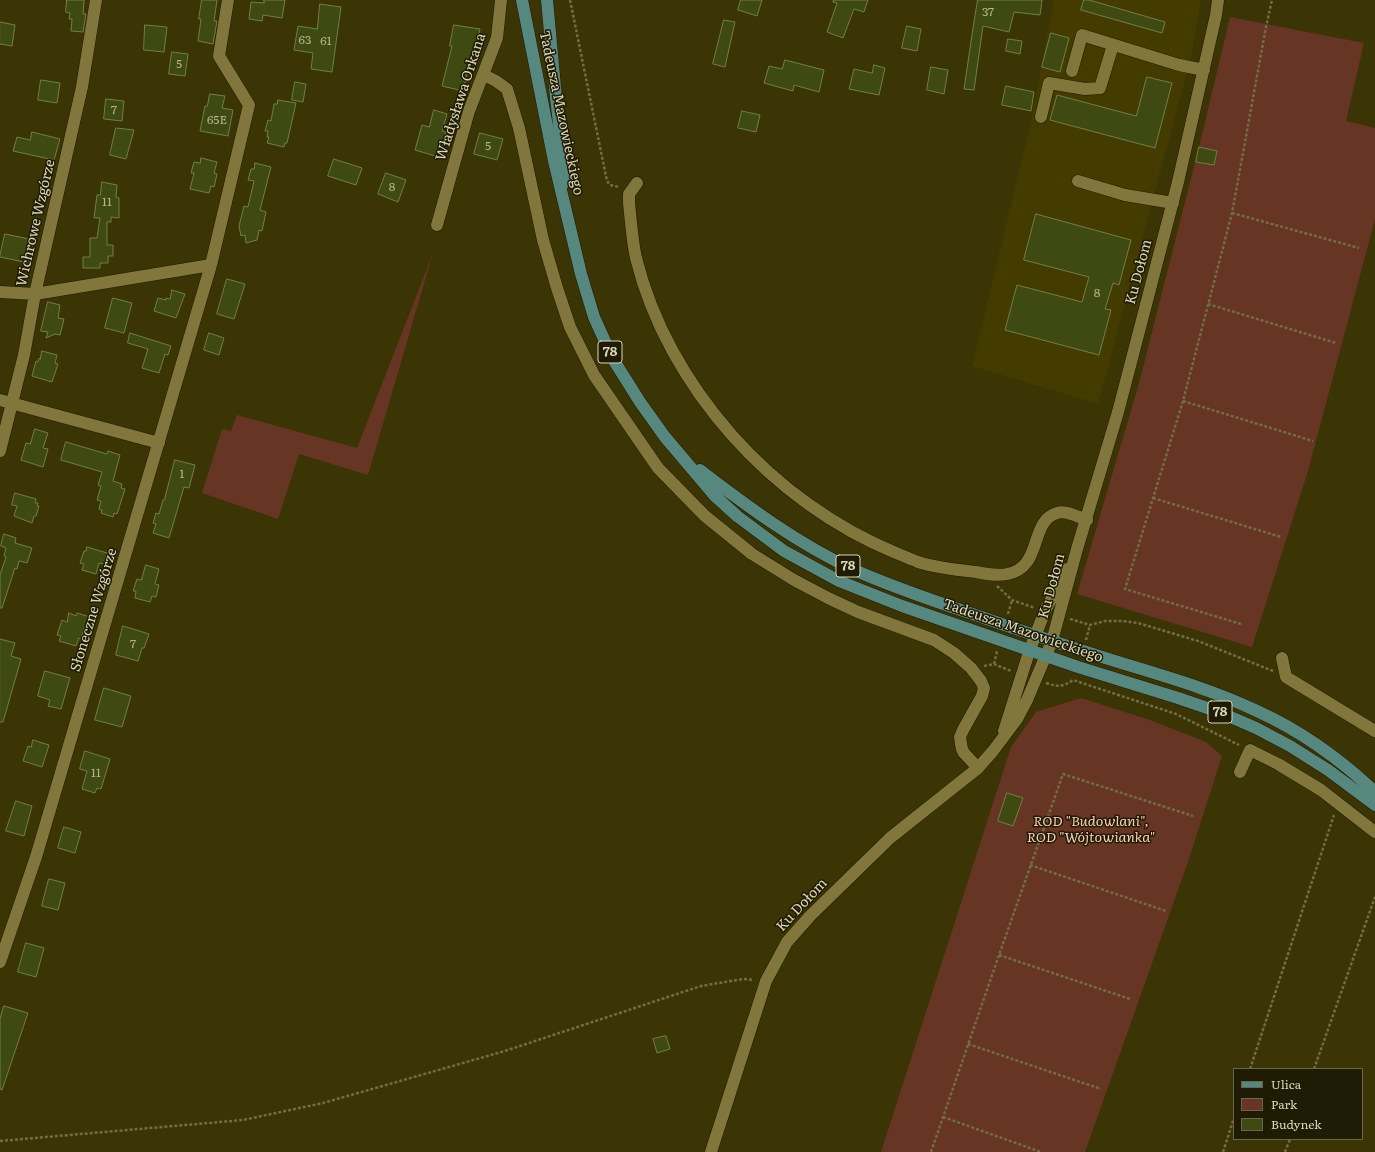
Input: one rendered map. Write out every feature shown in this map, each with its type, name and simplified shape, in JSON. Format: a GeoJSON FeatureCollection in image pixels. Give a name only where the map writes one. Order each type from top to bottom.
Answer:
{"type":"FeatureCollection","features":[{"type":"Feature","properties":{"kind":"main road","name":"Tadeusza Mazowieckiego"},"geometry":{"type":"LineString","coordinates":[[522,0],[554,161],[581,274],[594,317],[613,359],[640,402],[665,437],[715,496],[737,516],[784,551],[839,581],[875,596],[1078,667],[1219,712],[1256,728],[1290,746],[1328,770],[1375,805]]}},
{"type":"Feature","properties":{"kind":"main road","name":"Tadeusza Mazowieckiego"},"geometry":{"type":"LineString","coordinates":[[547,0],[556,98],[572,232]]}},
{"type":"Feature","properties":{"kind":"main road","name":"Tadeusza Mazowieckiego"},"geometry":{"type":"LineString","coordinates":[[681,456],[782,530],[853,569],[940,603],[1052,641],[1181,682],[1255,710],[1286,725],[1316,743],[1352,770],[1375,792]]}},
{"type":"Feature","properties":{"kind":"street","name":"Wichrowe Wzgórze"},"geometry":{"type":"LineString","coordinates":[[0,451],[24,355],[35,294],[82,87],[96,0]]}},
{"type":"Feature","properties":{"kind":"street","name":"Słoneczne Wzgórze"},"geometry":{"type":"LineString","coordinates":[[0,962],[36,857],[211,265],[249,105],[219,56],[228,0]]}},
{"type":"Feature","properties":{"kind":"street","name":"Władysława Orkana"},"geometry":{"type":"LineString","coordinates":[[437,225],[469,110],[484,75],[497,38],[501,0]]}},
{"type":"Feature","properties":{"kind":"street","name":"Ku Dołom"},"geometry":{"type":"LineString","coordinates":[[711,1152],[766,981],[787,942],[810,916],[890,838],[978,768],[1017,719],[1036,680],[1052,641],[1077,549],[1087,520],[1118,412],[1172,203],[1204,70],[1218,0]]}},
{"type":"Feature","properties":{"kind":"street"},"geometry":{"type":"LineString","coordinates":[[1072,71],[1082,35],[1179,65],[1204,70]]}},
{"type":"Feature","properties":{"kind":"street"},"geometry":{"type":"LineString","coordinates":[[1041,117],[1049,83],[1085,89],[1100,88],[1113,45]]}},
{"type":"Feature","properties":{"kind":"street"},"geometry":{"type":"LineString","coordinates":[[484,75],[507,89],[519,128],[544,240],[557,288],[570,327],[594,375],[658,468],[705,516],[752,554],[794,580],[828,598],[858,612],[934,640],[954,653],[972,668],[984,688],[982,696],[963,730],[960,737],[960,744],[964,752],[978,768]]}},
{"type":"Feature","properties":{"kind":"street"},"geometry":{"type":"LineString","coordinates":[[1078,181],[1125,194],[1172,203]]}},
{"type":"Feature","properties":{"kind":"street"},"geometry":{"type":"LineString","coordinates":[[637,183],[629,194],[636,257],[649,299],[664,336],[687,375],[717,417],[746,451],[785,486],[828,518],[874,544],[918,562],[951,569],[990,574],[1006,575],[1018,571],[1027,563],[1035,548],[1038,533],[1047,518],[1057,513],[1066,513],[1087,520]]}},
{"type":"Feature","properties":{"kind":"street"},"geometry":{"type":"LineString","coordinates":[[0,292],[35,294],[211,265]]}},
{"type":"Feature","properties":{"kind":"street"},"geometry":{"type":"LineString","coordinates":[[0,400],[159,443]]}},
{"type":"Feature","properties":{"kind":"street","name":"Ku Dołom"},"geometry":{"type":"LineString","coordinates":[[1002,738],[1030,649],[1045,611],[1077,549]]}},
{"type":"Feature","properties":{"kind":"street"},"geometry":{"type":"LineString","coordinates":[[1282,658],[1286,677],[1375,731]]}},
{"type":"Feature","properties":{"kind":"street"},"geometry":{"type":"LineString","coordinates":[[1240,772],[1250,750],[1278,764],[1321,790],[1375,832]]}},
{"type":"Feature","properties":{"kind":"path"},"geometry":{"type":"LineString","coordinates":[[570,0],[607,181],[610,185],[622,188],[629,194]]}},
{"type":"Feature","properties":{"kind":"path"},"geometry":{"type":"LineString","coordinates":[[1240,624],[1125,589],[1183,401],[1232,213],[1272,0]]}},
{"type":"Feature","properties":{"kind":"path"},"geometry":{"type":"LineString","coordinates":[[1232,213],[1359,248]]}},
{"type":"Feature","properties":{"kind":"path"},"geometry":{"type":"LineString","coordinates":[[1208,304],[1336,343]]}},
{"type":"Feature","properties":{"kind":"path"},"geometry":{"type":"LineString","coordinates":[[1183,401],[1312,441]]}},
{"type":"Feature","properties":{"kind":"path"},"geometry":{"type":"LineString","coordinates":[[1153,498],[1281,537]]}},
{"type":"Feature","properties":{"kind":"path"},"geometry":{"type":"LineString","coordinates":[[990,574],[990,578],[998,588],[1012,600],[1045,611]]}},
{"type":"Feature","properties":{"kind":"path"},"geometry":{"type":"LineString","coordinates":[[1059,616],[1090,625],[1105,621],[1138,623],[1198,642],[1286,677]]}},
{"type":"Feature","properties":{"kind":"path"},"geometry":{"type":"LineString","coordinates":[[972,668],[994,664],[1022,675]]}},
{"type":"Feature","properties":{"kind":"path"},"geometry":{"type":"LineString","coordinates":[[1036,680],[1057,686],[1068,684],[1073,680],[1149,704],[1189,720],[1250,750]]}},
{"type":"Feature","properties":{"kind":"path"},"geometry":{"type":"LineString","coordinates":[[932,1152],[1030,865],[1063,774],[1193,816]]}},
{"type":"Feature","properties":{"kind":"path"},"geometry":{"type":"LineString","coordinates":[[1250,1068],[1334,815],[1341,806]]}},
{"type":"Feature","properties":{"kind":"path"},"geometry":{"type":"LineString","coordinates":[[1030,865],[1166,911]]}},
{"type":"Feature","properties":{"kind":"path"},"geometry":{"type":"LineString","coordinates":[[1314,1068],[1375,897]]}},
{"type":"Feature","properties":{"kind":"path"},"geometry":{"type":"LineString","coordinates":[[999,955],[1130,999]]}},
{"type":"Feature","properties":{"kind":"path"},"geometry":{"type":"LineString","coordinates":[[0,1141],[243,1120],[323,1103],[505,1051],[701,986],[743,979],[766,981]]}},
{"type":"Feature","properties":{"kind":"path"},"geometry":{"type":"LineString","coordinates":[[968,1044],[1101,1089]]}},
{"type":"Feature","properties":{"kind":"path"},"geometry":{"type":"LineString","coordinates":[[943,1117],[1041,1152]]}},
{"type":"Feature","properties":{"kind":"path"},"geometry":{"type":"LineString","coordinates":[[1223,1152],[1233,1121]]}},
{"type":"Feature","properties":{"kind":"path"},"geometry":{"type":"LineString","coordinates":[[1285,1152],[1290,1140]]}},
{"type":"Feature","properties":{"kind":"shaded area"},"geometry":{"type":"Polygon","coordinates":[[[1054,0],[1201,0],[1191,58],[1098,404],[972,366],[1031,122],[1054,0]]]}},
{"type":"Feature","properties":{"kind":"green space"},"geometry":{"type":"Polygon","coordinates":[[[1230,17],[1364,43],[1346,121],[1375,128],[1375,219],[1308,471],[1252,647],[1077,594],[1139,383],[1200,143],[1230,17]]]}},
{"type":"Feature","properties":{"kind":"green space"},"geometry":{"type":"Polygon","coordinates":[[[433,253],[368,475],[299,454],[278,519],[202,493],[222,429],[231,431],[237,415],[357,448],[433,253]]]}},
{"type":"Feature","properties":{"kind":"green space","name":"ROD \"Budowlani\", ROD \"Wójtowianka\""},"geometry":{"type":"Polygon","coordinates":[[[1081,698],[1150,720],[1206,742],[1222,756],[1188,862],[1085,1152],[881,1152],[1011,747],[1036,712],[1081,698]]]}},
{"type":"Feature","properties":{"kind":"building"},"geometry":{"type":"Polygon","coordinates":[[[67,0],[84,0],[83,14],[86,14],[83,32],[71,31],[72,19],[69,19],[70,13],[66,12],[67,0]]]}},
{"type":"Feature","properties":{"kind":"building"},"geometry":{"type":"Polygon","coordinates":[[[202,0],[217,0],[214,21],[217,21],[213,44],[198,41],[202,0]]]}},
{"type":"Feature","properties":{"kind":"building"},"geometry":{"type":"Polygon","coordinates":[[[264,0],[285,0],[282,18],[263,15],[262,21],[249,19],[251,2],[264,3],[264,0]]]}},
{"type":"Feature","properties":{"kind":"building"},"geometry":{"type":"Polygon","coordinates":[[[741,0],[762,0],[757,16],[738,10],[741,0]]]}},
{"type":"Feature","properties":{"kind":"building"},"geometry":{"type":"Polygon","coordinates":[[[834,0],[868,0],[864,12],[854,9],[843,38],[827,32],[837,3],[833,2],[834,0]]]}},
{"type":"Feature","properties":{"kind":"building"},"geometry":{"type":"Polygon","coordinates":[[[978,0],[1042,0],[1040,15],[1014,12],[1009,32],[983,26],[974,90],[964,89],[973,28],[978,0]]]}},
{"type":"Feature","properties":{"kind":"building"},"geometry":{"type":"Polygon","coordinates":[[[1084,0],[1089,0],[1165,22],[1162,33],[1081,10],[1084,0]]]}},
{"type":"Feature","properties":{"kind":"building"},"geometry":{"type":"Polygon","coordinates":[[[320,4],[341,7],[332,72],[311,69],[313,53],[294,50],[298,26],[317,29],[320,4]]]}},
{"type":"Feature","properties":{"kind":"building"},"geometry":{"type":"Polygon","coordinates":[[[724,20],[735,22],[725,67],[713,64],[724,20]]]}},
{"type":"Feature","properties":{"kind":"building"},"geometry":{"type":"Polygon","coordinates":[[[0,22],[15,25],[12,46],[0,44],[0,22]]]}},
{"type":"Feature","properties":{"kind":"building"},"geometry":{"type":"Polygon","coordinates":[[[145,25],[167,27],[164,52],[144,50],[145,25]]]}},
{"type":"Feature","properties":{"kind":"building"},"geometry":{"type":"Polygon","coordinates":[[[454,25],[480,29],[476,50],[473,50],[463,91],[442,86],[452,46],[450,46],[454,25]]]}},
{"type":"Feature","properties":{"kind":"building"},"geometry":{"type":"Polygon","coordinates":[[[907,26],[921,29],[917,51],[902,48],[907,26]]]}},
{"type":"Feature","properties":{"kind":"building"},"geometry":{"type":"Polygon","coordinates":[[[1051,33],[1069,38],[1060,72],[1042,67],[1051,33]]]}},
{"type":"Feature","properties":{"kind":"building"},"geometry":{"type":"Polygon","coordinates":[[[1008,39],[1022,41],[1020,54],[1006,51],[1008,39]]]}},
{"type":"Feature","properties":{"kind":"building"},"geometry":{"type":"Polygon","coordinates":[[[172,52],[188,54],[185,76],[169,74],[172,52]]]}},
{"type":"Feature","properties":{"kind":"building"},"geometry":{"type":"Polygon","coordinates":[[[785,60],[824,70],[819,92],[794,85],[793,91],[764,83],[769,66],[782,69],[785,60]]]}},
{"type":"Feature","properties":{"kind":"building"},"geometry":{"type":"Polygon","coordinates":[[[874,65],[885,68],[879,95],[849,89],[854,69],[872,73],[874,65]]]}},
{"type":"Feature","properties":{"kind":"building"},"geometry":{"type":"Polygon","coordinates":[[[931,67],[948,70],[944,94],[927,90],[931,67]]]}},
{"type":"Feature","properties":{"kind":"building"},"geometry":{"type":"Polygon","coordinates":[[[1147,77],[1172,83],[1155,148],[1050,120],[1057,95],[1136,116],[1147,77]]]}},
{"type":"Feature","properties":{"kind":"building"},"geometry":{"type":"Polygon","coordinates":[[[41,80],[60,83],[57,103],[38,100],[41,80]]]}},
{"type":"Feature","properties":{"kind":"building"},"geometry":{"type":"Polygon","coordinates":[[[295,82],[306,84],[303,102],[292,100],[295,82]]]}},
{"type":"Feature","properties":{"kind":"building"},"geometry":{"type":"Polygon","coordinates":[[[1006,86],[1034,92],[1031,111],[1002,105],[1006,86]]]}},
{"type":"Feature","properties":{"kind":"building"},"geometry":{"type":"Polygon","coordinates":[[[210,94],[225,96],[222,108],[233,110],[228,136],[200,131],[205,106],[207,106],[210,94]]]}},
{"type":"Feature","properties":{"kind":"building"},"geometry":{"type":"Polygon","coordinates":[[[106,99],[124,101],[122,121],[104,119],[106,99]]]}},
{"type":"Feature","properties":{"kind":"building"},"geometry":{"type":"Polygon","coordinates":[[[278,100],[296,103],[287,143],[285,143],[284,147],[267,143],[269,137],[267,137],[268,131],[265,131],[268,120],[271,121],[274,104],[277,104],[278,100]]]}},
{"type":"Feature","properties":{"kind":"building"},"geometry":{"type":"Polygon","coordinates":[[[434,110],[447,114],[442,131],[446,132],[439,157],[415,150],[422,125],[429,127],[434,110]]]}},
{"type":"Feature","properties":{"kind":"building"},"geometry":{"type":"Polygon","coordinates":[[[742,111],[760,115],[756,132],[738,128],[742,111]]]}},
{"type":"Feature","properties":{"kind":"building"},"geometry":{"type":"Polygon","coordinates":[[[116,128],[134,130],[126,159],[110,155],[116,128]]]}},
{"type":"Feature","properties":{"kind":"building"},"geometry":{"type":"Polygon","coordinates":[[[32,132],[60,139],[54,160],[13,151],[17,137],[30,140],[32,132]]]}},
{"type":"Feature","properties":{"kind":"building"},"geometry":{"type":"Polygon","coordinates":[[[480,133],[503,139],[497,160],[474,154],[480,133]]]}},
{"type":"Feature","properties":{"kind":"building"},"geometry":{"type":"Polygon","coordinates":[[[1199,147],[1217,151],[1214,165],[1196,162],[1199,147]]]}},
{"type":"Feature","properties":{"kind":"building"},"geometry":{"type":"Polygon","coordinates":[[[201,158],[217,162],[214,173],[217,174],[214,187],[211,186],[209,193],[190,189],[194,173],[191,173],[194,162],[200,163],[201,158]]]}},
{"type":"Feature","properties":{"kind":"building"},"geometry":{"type":"Polygon","coordinates":[[[334,159],[362,168],[356,185],[328,176],[334,159]]]}},
{"type":"Feature","properties":{"kind":"building"},"geometry":{"type":"Polygon","coordinates":[[[255,163],[271,167],[260,210],[266,212],[262,231],[259,230],[257,240],[246,243],[245,235],[241,236],[239,226],[244,206],[248,207],[254,181],[248,180],[251,169],[254,169],[255,163]]]}},
{"type":"Feature","properties":{"kind":"building"},"geometry":{"type":"Polygon","coordinates":[[[386,173],[406,180],[398,202],[378,194],[386,173]]]}},
{"type":"Feature","properties":{"kind":"building"},"geometry":{"type":"Polygon","coordinates":[[[102,182],[117,185],[116,197],[119,198],[119,218],[111,217],[111,222],[107,222],[107,245],[113,245],[113,256],[108,256],[108,263],[100,263],[100,268],[83,268],[83,257],[90,257],[90,238],[97,238],[100,218],[94,218],[97,195],[100,195],[102,182]]]}},
{"type":"Feature","properties":{"kind":"building"},"geometry":{"type":"Polygon","coordinates":[[[1036,214],[1131,240],[1119,285],[1113,283],[1105,309],[1111,310],[1099,355],[1005,330],[1017,285],[1082,302],[1089,277],[1024,260],[1036,214]]]}},
{"type":"Feature","properties":{"kind":"building"},"geometry":{"type":"Polygon","coordinates":[[[5,234],[34,240],[28,263],[0,257],[5,234]]]}},
{"type":"Feature","properties":{"kind":"building"},"geometry":{"type":"Polygon","coordinates":[[[227,279],[245,284],[234,319],[217,314],[227,279]]]}},
{"type":"Feature","properties":{"kind":"building"},"geometry":{"type":"Polygon","coordinates":[[[172,290],[185,294],[176,318],[154,311],[158,298],[166,300],[166,298],[170,299],[172,290]]]}},
{"type":"Feature","properties":{"kind":"building"},"geometry":{"type":"Polygon","coordinates":[[[113,298],[132,303],[124,333],[105,328],[113,298]]]}},
{"type":"Feature","properties":{"kind":"building"},"geometry":{"type":"Polygon","coordinates":[[[48,302],[60,305],[58,318],[64,319],[60,335],[55,334],[46,338],[48,332],[41,331],[48,302]]]}},
{"type":"Feature","properties":{"kind":"building"},"geometry":{"type":"Polygon","coordinates":[[[130,333],[171,346],[168,355],[165,354],[159,373],[142,368],[148,349],[128,343],[130,333]]]}},
{"type":"Feature","properties":{"kind":"building"},"geometry":{"type":"Polygon","coordinates":[[[209,333],[224,338],[219,355],[204,350],[209,333]]]}},
{"type":"Feature","properties":{"kind":"building"},"geometry":{"type":"Polygon","coordinates":[[[42,351],[57,355],[55,363],[58,364],[52,382],[32,376],[36,361],[38,362],[39,358],[40,359],[42,351]]]}},
{"type":"Feature","properties":{"kind":"building"},"geometry":{"type":"Polygon","coordinates":[[[35,429],[48,433],[43,448],[48,449],[43,467],[21,460],[26,443],[30,444],[35,429]]]}},
{"type":"Feature","properties":{"kind":"building"},"geometry":{"type":"Polygon","coordinates":[[[66,442],[107,454],[108,451],[120,455],[113,481],[122,484],[121,488],[125,489],[117,514],[114,513],[113,517],[101,513],[102,510],[99,509],[101,501],[97,500],[101,486],[98,485],[102,472],[61,460],[66,442]]]}},
{"type":"Feature","properties":{"kind":"building"},"geometry":{"type":"Polygon","coordinates":[[[175,460],[195,465],[189,488],[184,487],[169,538],[153,533],[156,524],[153,523],[156,513],[159,514],[164,500],[175,460]]]}},
{"type":"Feature","properties":{"kind":"building"},"geometry":{"type":"Polygon","coordinates":[[[15,493],[36,499],[35,503],[38,503],[37,506],[39,506],[32,523],[14,516],[17,506],[12,505],[15,493]]]}},
{"type":"Feature","properties":{"kind":"building"},"geometry":{"type":"Polygon","coordinates":[[[4,534],[16,538],[15,543],[32,548],[27,563],[19,561],[17,569],[15,568],[2,608],[0,608],[0,575],[6,557],[4,556],[6,548],[1,546],[4,534]]]}},
{"type":"Feature","properties":{"kind":"building"},"geometry":{"type":"Polygon","coordinates":[[[87,547],[107,553],[104,564],[99,563],[96,574],[82,570],[84,564],[80,563],[87,547]]]}},
{"type":"Feature","properties":{"kind":"building"},"geometry":{"type":"Polygon","coordinates":[[[146,565],[159,569],[155,584],[159,585],[156,597],[152,596],[150,602],[135,598],[136,591],[133,591],[137,579],[141,580],[146,565]]]}},
{"type":"Feature","properties":{"kind":"building"},"geometry":{"type":"Polygon","coordinates":[[[69,613],[76,616],[77,613],[90,617],[87,629],[84,628],[81,639],[79,638],[76,646],[59,641],[61,636],[57,635],[62,620],[67,622],[69,613]]]}},
{"type":"Feature","properties":{"kind":"building"},"geometry":{"type":"Polygon","coordinates":[[[123,626],[149,634],[144,648],[142,648],[138,661],[116,655],[123,626]]]}},
{"type":"Feature","properties":{"kind":"building"},"geometry":{"type":"Polygon","coordinates":[[[0,639],[15,643],[11,656],[21,659],[3,722],[0,722],[0,639]]]}},
{"type":"Feature","properties":{"kind":"building"},"geometry":{"type":"Polygon","coordinates":[[[45,671],[70,678],[61,709],[48,706],[50,700],[38,696],[45,671]]]}},
{"type":"Feature","properties":{"kind":"building"},"geometry":{"type":"Polygon","coordinates":[[[104,688],[131,696],[122,727],[95,720],[104,688]]]}},
{"type":"Feature","properties":{"kind":"building"},"geometry":{"type":"Polygon","coordinates":[[[33,740],[49,745],[42,767],[23,761],[28,746],[31,747],[33,740]]]}},
{"type":"Feature","properties":{"kind":"building"},"geometry":{"type":"Polygon","coordinates":[[[85,751],[110,759],[101,789],[97,788],[95,793],[82,789],[87,771],[80,769],[85,751]]]}},
{"type":"Feature","properties":{"kind":"building"},"geometry":{"type":"Polygon","coordinates":[[[1007,793],[1023,798],[1013,826],[998,821],[1007,793]]]}},
{"type":"Feature","properties":{"kind":"building"},"geometry":{"type":"Polygon","coordinates":[[[16,801],[32,806],[24,836],[6,831],[16,801]]]}},
{"type":"Feature","properties":{"kind":"building"},"geometry":{"type":"Polygon","coordinates":[[[64,827],[81,832],[75,853],[58,848],[64,827]]]}},
{"type":"Feature","properties":{"kind":"building"},"geometry":{"type":"Polygon","coordinates":[[[49,879],[65,883],[58,910],[42,906],[49,879]]]}},
{"type":"Feature","properties":{"kind":"building"},"geometry":{"type":"Polygon","coordinates":[[[26,943],[44,948],[36,977],[18,972],[26,943]]]}},
{"type":"Feature","properties":{"kind":"building"},"geometry":{"type":"Polygon","coordinates":[[[4,1006],[28,1013],[2,1090],[0,1089],[0,1019],[4,1006]]]}},
{"type":"Feature","properties":{"kind":"building"},"geometry":{"type":"Polygon","coordinates":[[[666,1036],[670,1049],[657,1053],[653,1039],[666,1036]]]}}]}
